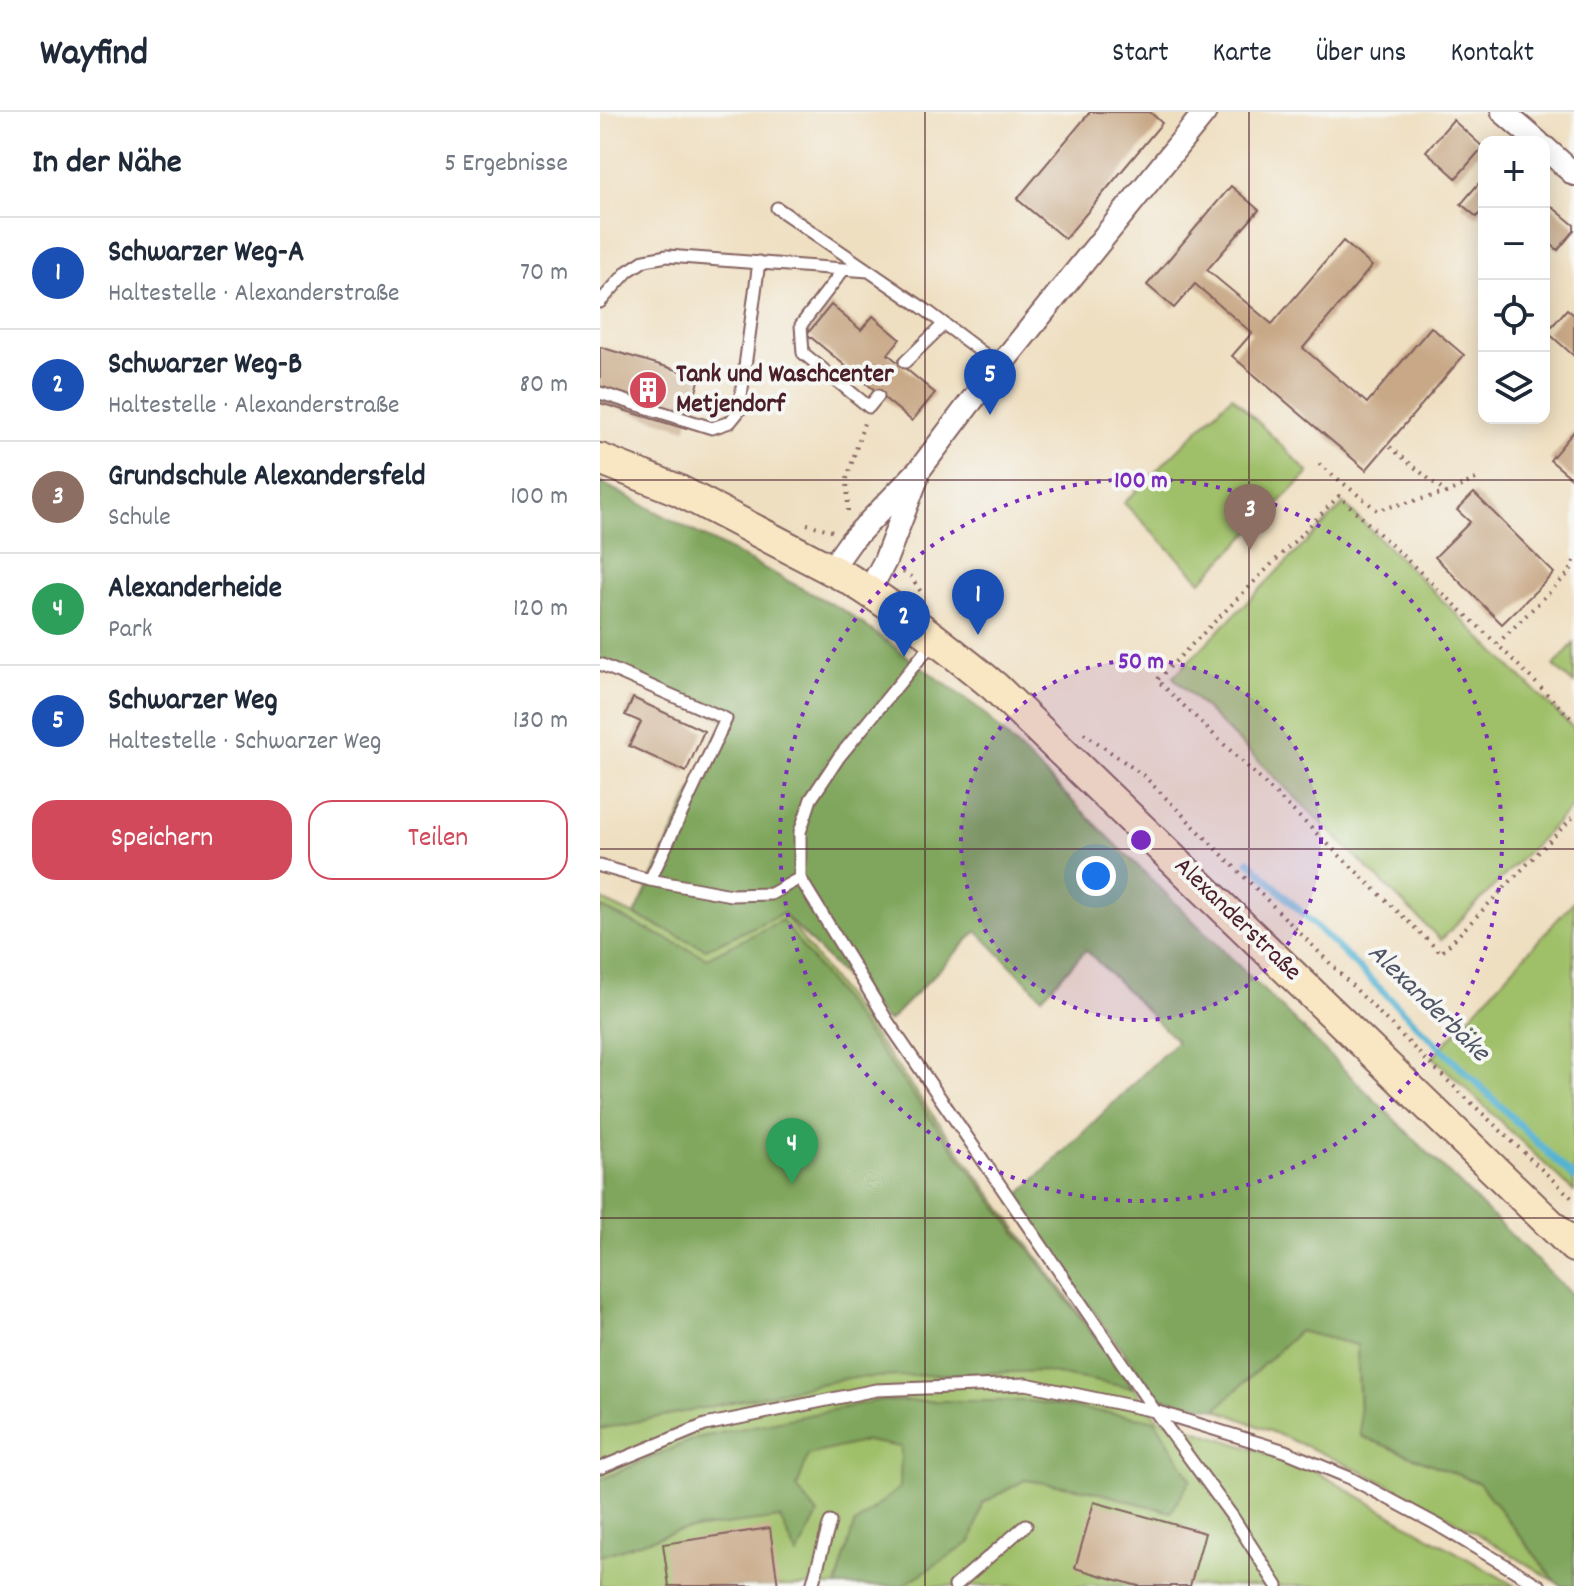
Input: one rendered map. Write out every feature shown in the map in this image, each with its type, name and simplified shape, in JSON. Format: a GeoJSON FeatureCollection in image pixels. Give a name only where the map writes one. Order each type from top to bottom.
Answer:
{"type":"FeatureCollection","features":[{"type":"Feature","properties":{"kind":"main road","name":"Alexanderstraße"},"geometry":{"type":"LineString","coordinates":[[600,459],[678,490],[850,580],[935,639],[995,687],[1574,1247]]}},
{"type":"Feature","properties":{"kind":"street"},"geometry":{"type":"LineString","coordinates":[[920,469],[885,561],[850,580],[851,541],[920,469],[1205,112]]}},
{"type":"Feature","properties":{"kind":"street"},"geometry":{"type":"LineString","coordinates":[[1503,112],[1531,136]]}},
{"type":"Feature","properties":{"kind":"street"},"geometry":{"type":"LineString","coordinates":[[1550,152],[1574,174]]}},
{"type":"Feature","properties":{"kind":"lane"},"geometry":{"type":"LineString","coordinates":[[777,208],[1000,366]]}},
{"type":"Feature","properties":{"kind":"lane"},"geometry":{"type":"LineString","coordinates":[[600,302],[628,271],[645,260],[667,256],[869,271]]}},
{"type":"Feature","properties":{"kind":"lane"},"geometry":{"type":"LineString","coordinates":[[600,393],[712,428],[730,422],[739,411],[759,262]]}},
{"type":"Feature","properties":{"kind":"lane"},"geometry":{"type":"LineString","coordinates":[[844,269],[801,325],[803,353],[869,407],[878,396]]}},
{"type":"Feature","properties":{"kind":"lane"},"geometry":{"type":"LineString","coordinates":[[905,362],[944,324]]}},
{"type":"Feature","properties":{"kind":"lane"},"geometry":{"type":"LineString","coordinates":[[935,639],[839,757],[811,799],[800,832],[800,878],[888,1022],[1155,1411],[1232,1516],[1277,1586]]}},
{"type":"Feature","properties":{"kind":"lane"},"geometry":{"type":"LineString","coordinates":[[600,664],[726,719],[650,880]]}},
{"type":"Feature","properties":{"kind":"lane"},"geometry":{"type":"LineString","coordinates":[[600,866],[650,880],[731,895],[771,894],[800,878]]}},
{"type":"Feature","properties":{"kind":"lane"},"geometry":{"type":"LineString","coordinates":[[600,1468],[705,1425],[876,1390],[1026,1384],[1155,1411],[1285,1451],[1350,1478],[1436,1524],[1540,1586]]}},
{"type":"Feature","properties":{"kind":"lane"},"geometry":{"type":"LineString","coordinates":[[812,1586],[830,1522]]}},
{"type":"Feature","properties":{"kind":"lane"},"geometry":{"type":"LineString","coordinates":[[955,1586],[1026,1525]]}},
{"type":"Feature","properties":{"kind":"path"},"geometry":{"type":"LineString","coordinates":[[848,514],[847,479],[869,407]]}},
{"type":"Feature","properties":{"kind":"path"},"geometry":{"type":"LineString","coordinates":[[1390,447],[1446,493]]}},
{"type":"Feature","properties":{"kind":"path"},"geometry":{"type":"LineString","coordinates":[[1319,464],[1377,510],[1446,493],[1478,478]]}},
{"type":"Feature","properties":{"kind":"path"},"geometry":{"type":"LineString","coordinates":[[1574,721],[1339,496],[1157,680],[1441,953],[1574,816]]}},
{"type":"Feature","properties":{"kind":"path"},"geometry":{"type":"LineString","coordinates":[[830,529],[839,522]]}},
{"type":"Feature","properties":{"kind":"path"},"geometry":{"type":"LineString","coordinates":[[885,561],[911,577],[924,597]]}},
{"type":"Feature","properties":{"kind":"path"},"geometry":{"type":"LineString","coordinates":[[1497,644],[1570,572],[1574,561]]}},
{"type":"Feature","properties":{"kind":"path"},"geometry":{"type":"LineString","coordinates":[[1083,732],[1144,776],[1426,1060],[1574,1200]]}},
{"type":"Feature","properties":{"kind":"green space"},"geometry":{"type":"Polygon","coordinates":[[[1232,396],[1309,473],[1201,581],[1124,503],[1232,396]]]}},
{"type":"Feature","properties":{"kind":"green space"},"geometry":{"type":"Polygon","coordinates":[[[600,482],[845,611],[978,708],[1574,1297],[1574,1586],[1561,1586],[1556,1582],[1479,1483],[1361,1436],[1357,1345],[1299,1331],[1216,1409],[1157,1397],[1012,1202],[1177,1041],[1086,950],[1042,997],[977,931],[888,1022],[783,913],[706,949],[635,915],[725,719],[600,664],[600,482]]]}},
{"type":"Feature","properties":{"kind":"green space"},"geometry":{"type":"Polygon","coordinates":[[[1344,504],[1574,729],[1574,805],[1441,940],[1173,677],[1344,504]]]}},
{"type":"Feature","properties":{"kind":"green space"},"geometry":{"type":"Polygon","coordinates":[[[1574,643],[1574,684],[1554,666],[1574,643]]]}},
{"type":"Feature","properties":{"kind":"green space"},"geometry":{"type":"Polygon","coordinates":[[[600,899],[706,949],[783,913],[1157,1418],[1306,1466],[1515,1586],[600,1586],[600,899]]]}},
{"type":"Feature","properties":{"kind":"green space"},"geometry":{"type":"Polygon","coordinates":[[[1574,901],[1574,1192],[1433,1057],[1574,901]]]}},
{"type":"Feature","properties":{"kind":"green space"},"geometry":{"type":"Polygon","coordinates":[[[600,907],[707,958],[782,920],[1133,1388],[1040,1371],[849,1378],[600,1429],[600,907]]]}},
{"type":"Feature","properties":{"kind":"green space"},"geometry":{"type":"Polygon","coordinates":[[[1299,1331],[1357,1345],[1361,1436],[1479,1483],[1556,1582],[1394,1487],[1216,1409],[1299,1331]]]}},
{"type":"Feature","properties":{"kind":"green space"},"geometry":{"type":"Polygon","coordinates":[[[876,1401],[1029,1401],[1155,1420],[1191,1479],[1171,1512],[1089,1490],[1025,1480],[983,1503],[971,1542],[902,1586],[836,1586],[854,1525],[900,1487],[901,1447],[866,1441],[808,1455],[797,1488],[818,1514],[797,1555],[780,1518],[677,1531],[600,1556],[600,1480],[696,1438],[876,1401]]]}},
{"type":"Feature","properties":{"kind":"building"},"geometry":{"type":"Polygon","coordinates":[[[1090,112],[1150,112],[1162,123],[1065,239],[1017,199],[1090,112]]]}},
{"type":"Feature","properties":{"kind":"building"},"geometry":{"type":"Polygon","coordinates":[[[1453,120],[1478,142],[1478,153],[1456,178],[1426,151],[1453,120]]]}},
{"type":"Feature","properties":{"kind":"building"},"geometry":{"type":"Polygon","coordinates":[[[1478,184],[1477,217],[1461,204],[1478,184]]]}},
{"type":"Feature","properties":{"kind":"building"},"geometry":{"type":"Polygon","coordinates":[[[1231,186],[1259,210],[1207,270],[1272,324],[1343,241],[1372,266],[1303,348],[1367,403],[1431,327],[1464,355],[1366,470],[1232,356],[1252,333],[1195,284],[1174,308],[1147,285],[1231,186]]]}},
{"type":"Feature","properties":{"kind":"building"},"geometry":{"type":"Polygon","coordinates":[[[1550,205],[1574,225],[1574,231],[1558,250],[1550,244],[1550,205]]]}},
{"type":"Feature","properties":{"kind":"building"},"geometry":{"type":"Polygon","coordinates":[[[831,305],[861,330],[873,316],[900,339],[888,354],[935,393],[912,421],[807,334],[831,305]]]}},
{"type":"Feature","properties":{"kind":"building"},"geometry":{"type":"Polygon","coordinates":[[[1567,309],[1574,315],[1574,356],[1550,335],[1550,329],[1567,309]]]}},
{"type":"Feature","properties":{"kind":"building","name":"Tank und Waschcenter Metjendorf"},"geometry":{"type":"Polygon","coordinates":[[[600,347],[700,377],[686,429],[600,403],[600,347]]]}},
{"type":"Feature","properties":{"kind":"building"},"geometry":{"type":"Polygon","coordinates":[[[1574,431],[1574,480],[1550,460],[1574,431]]]}},
{"type":"Feature","properties":{"kind":"building"},"geometry":{"type":"Polygon","coordinates":[[[1474,493],[1554,573],[1502,624],[1435,557],[1470,522],[1457,510],[1474,493]]]}},
{"type":"Feature","properties":{"kind":"building"},"geometry":{"type":"Polygon","coordinates":[[[633,698],[704,731],[686,772],[629,746],[641,722],[625,715],[633,698]]]}},
{"type":"Feature","properties":{"kind":"building"},"geometry":{"type":"Polygon","coordinates":[[[1094,1502],[1205,1533],[1190,1586],[1138,1586],[1075,1568],[1094,1502]]]}},
{"type":"Feature","properties":{"kind":"building"},"geometry":{"type":"Polygon","coordinates":[[[770,1528],[778,1586],[669,1586],[663,1544],[770,1528]]]}},
{"type":"Feature","properties":{"kind":"waterway","name":"Alexanderbäke"},"geometry":{"type":"LineString","coordinates":[[1249,861],[1574,1178]]}},
{"type":"Feature","properties":{"kind":"place","name":"Tank und Waschcenter Metjendorf"},"geometry":{"type":"Point","coordinates":[648,390]}},
{"type":"Feature","properties":{"kind":"place","name":"Schwarzer Weg"},"geometry":{"type":"Point","coordinates":[990,415]}},
{"type":"Feature","properties":{"kind":"place","name":"Grundschule Alexandersfeld"},"geometry":{"type":"Point","coordinates":[1250,550]}},
{"type":"Feature","properties":{"kind":"place","name":"Schwarzer Weg-A"},"geometry":{"type":"Point","coordinates":[978,635]}},
{"type":"Feature","properties":{"kind":"place","name":"Schwarzer Weg-B"},"geometry":{"type":"Point","coordinates":[904,657]}},
{"type":"Feature","properties":{"kind":"place","name":"Alexanderheide"},"geometry":{"type":"Point","coordinates":[792,1184]}}]}
